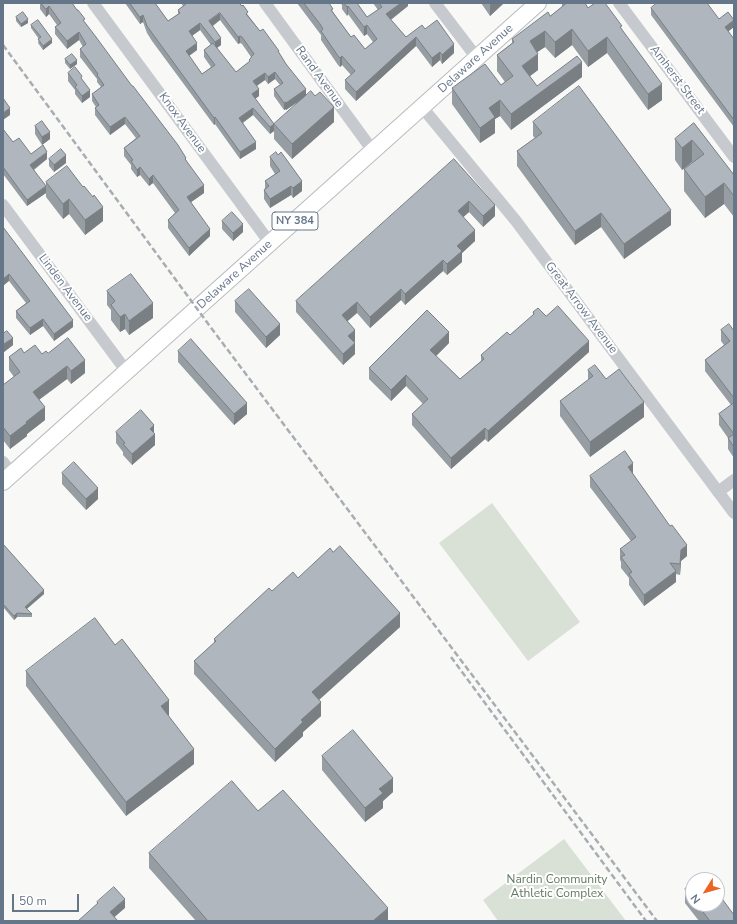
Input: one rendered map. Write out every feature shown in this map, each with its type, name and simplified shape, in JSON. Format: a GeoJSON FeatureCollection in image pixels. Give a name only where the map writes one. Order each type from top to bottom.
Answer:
{"type":"FeatureCollection","features":[{"type":"Feature","properties":{"kind":"main road","name":"Delaware Avenue"},"geometry":{"type":"LineString","coordinates":[[6,473],[127,372],[538,3]]}},
{"type":"Feature","properties":{"kind":"street","name":"Knox Avenue"},"geometry":{"type":"LineString","coordinates":[[93,3],[270,243]]}},
{"type":"Feature","properties":{"kind":"street","name":"Rand Avenue"},"geometry":{"type":"LineString","coordinates":[[264,3],[373,151]]}},
{"type":"Feature","properties":{"kind":"street"},"geometry":{"type":"LineString","coordinates":[[435,3],[477,58]]}},
{"type":"Feature","properties":{"kind":"street","name":"Amherst Street"},"geometry":{"type":"LineString","coordinates":[[619,3],[734,157]]}},
{"type":"Feature","properties":{"kind":"street","name":"Great Arrow Avenue"},"geometry":{"type":"LineString","coordinates":[[422,107],[516,221],[734,513]]}},
{"type":"Feature","properties":{"kind":"street","name":"Linden Avenue"},"geometry":{"type":"LineString","coordinates":[[3,205],[127,372]]}},
{"type":"Feature","properties":{"kind":"street"},"geometry":{"type":"LineString","coordinates":[[718,492],[734,480]]}},
{"type":"Feature","properties":{"kind":"green space"},"geometry":{"type":"Polygon","coordinates":[[[492,503],[580,622],[528,661],[439,543],[492,503]]]}},
{"type":"Feature","properties":{"kind":"green space","name":"Nardin Community Athletic Complex"},"geometry":{"type":"Polygon","coordinates":[[[564,839],[626,921],[498,921],[483,900],[564,839]]]}},
{"type":"Feature","properties":{"kind":"building"},"geometry":{"type":"Polygon","coordinates":[[[41,3],[72,3],[132,86],[178,145],[186,158],[185,159],[204,185],[187,197],[210,229],[189,248],[168,220],[179,210],[153,175],[149,179],[140,167],[137,170],[131,161],[133,160],[124,148],[140,136],[125,117],[110,127],[95,108],[99,105],[92,94],[104,85],[80,49],[86,44],[79,32],[67,41],[55,27],[61,23],[49,6],[46,9],[41,3]]]}},
{"type":"Feature","properties":{"kind":"building"},"geometry":{"type":"Polygon","coordinates":[[[130,3],[155,3],[168,21],[180,13],[178,10],[186,3],[239,3],[242,6],[243,5],[248,12],[246,14],[260,31],[263,29],[279,51],[286,64],[306,89],[284,103],[274,89],[283,83],[275,72],[268,77],[265,73],[253,81],[259,89],[252,94],[274,124],[270,127],[253,108],[239,118],[256,142],[240,152],[147,26],[143,15],[140,17],[130,3]],[[220,13],[209,21],[221,38],[215,42],[200,23],[189,31],[197,43],[186,51],[202,74],[215,65],[204,50],[213,43],[236,72],[250,61],[249,60],[254,54],[242,37],[238,37],[220,13]]]}},
{"type":"Feature","properties":{"kind":"building"},"geometry":{"type":"Polygon","coordinates":[[[304,3],[329,3],[333,9],[331,10],[351,37],[354,35],[365,49],[377,39],[367,25],[364,27],[344,3],[357,3],[367,17],[382,7],[379,3],[401,3],[386,14],[406,37],[422,25],[425,29],[437,20],[454,44],[442,55],[440,52],[432,58],[416,37],[356,92],[345,80],[355,71],[342,56],[340,58],[338,56],[321,31],[323,29],[320,24],[304,3]]]}},
{"type":"Feature","properties":{"kind":"building"},"geometry":{"type":"Polygon","coordinates":[[[567,3],[585,3],[588,8],[595,3],[605,3],[622,26],[620,27],[662,84],[648,94],[607,37],[588,51],[572,29],[555,42],[545,31],[530,41],[538,54],[522,66],[537,86],[577,56],[582,62],[511,114],[500,100],[489,108],[495,117],[480,128],[452,88],[485,64],[501,85],[513,76],[497,55],[514,42],[512,39],[548,12],[550,16],[567,3]]]}},
{"type":"Feature","properties":{"kind":"building"},"geometry":{"type":"Polygon","coordinates":[[[657,3],[707,3],[719,19],[728,12],[734,20],[725,27],[734,39],[734,120],[651,8],[657,3]]]}},
{"type":"Feature","properties":{"kind":"building"},"geometry":{"type":"Polygon","coordinates":[[[23,12],[28,19],[21,24],[16,17],[23,12]]]}},
{"type":"Feature","properties":{"kind":"building"},"geometry":{"type":"Polygon","coordinates":[[[38,20],[52,39],[43,46],[38,39],[41,37],[31,25],[38,20]]]}},
{"type":"Feature","properties":{"kind":"building"},"geometry":{"type":"Polygon","coordinates":[[[72,54],[77,60],[70,65],[65,59],[72,54]]]}},
{"type":"Feature","properties":{"kind":"building"},"geometry":{"type":"Polygon","coordinates":[[[75,67],[90,90],[82,96],[75,87],[77,85],[68,73],[75,67]]]}},
{"type":"Feature","properties":{"kind":"building"},"geometry":{"type":"Polygon","coordinates":[[[579,86],[671,210],[624,244],[601,213],[575,231],[517,151],[542,133],[533,122],[579,86]]]}},
{"type":"Feature","properties":{"kind":"building"},"geometry":{"type":"Polygon","coordinates":[[[311,91],[315,96],[320,92],[334,107],[292,144],[274,124],[311,91]]]}},
{"type":"Feature","properties":{"kind":"building"},"geometry":{"type":"Polygon","coordinates":[[[3,98],[10,108],[3,113],[3,98]]]}},
{"type":"Feature","properties":{"kind":"building"},"geometry":{"type":"Polygon","coordinates":[[[42,121],[50,132],[42,137],[35,126],[42,121]]]}},
{"type":"Feature","properties":{"kind":"building"},"geometry":{"type":"Polygon","coordinates":[[[694,123],[734,175],[734,196],[724,183],[705,197],[684,169],[704,154],[692,140],[682,148],[675,139],[694,123]]]}},
{"type":"Feature","properties":{"kind":"building"},"geometry":{"type":"Polygon","coordinates":[[[3,129],[13,142],[19,138],[31,154],[43,145],[47,152],[30,165],[46,186],[27,200],[3,167],[3,129]]]}},
{"type":"Feature","properties":{"kind":"building"},"geometry":{"type":"Polygon","coordinates":[[[61,149],[66,155],[54,165],[49,159],[61,149]]]}},
{"type":"Feature","properties":{"kind":"building"},"geometry":{"type":"Polygon","coordinates":[[[276,152],[278,155],[281,152],[302,181],[293,188],[291,186],[270,199],[264,190],[269,186],[265,181],[280,171],[270,157],[276,152]]]}},
{"type":"Feature","properties":{"kind":"building"},"geometry":{"type":"Polygon","coordinates":[[[454,159],[495,205],[483,216],[469,201],[458,211],[475,230],[457,246],[462,251],[447,264],[443,260],[405,294],[401,289],[370,317],[357,302],[342,315],[355,330],[348,336],[355,343],[343,354],[296,301],[454,159]]]}},
{"type":"Feature","properties":{"kind":"building"},"geometry":{"type":"Polygon","coordinates":[[[67,166],[83,187],[84,186],[93,197],[94,195],[103,207],[85,220],[69,199],[63,204],[46,182],[67,166]]]}},
{"type":"Feature","properties":{"kind":"building"},"geometry":{"type":"Polygon","coordinates":[[[232,212],[243,224],[233,233],[222,221],[232,212]]]}},
{"type":"Feature","properties":{"kind":"building"},"geometry":{"type":"Polygon","coordinates":[[[3,227],[73,320],[54,334],[43,319],[30,328],[16,311],[30,301],[9,274],[3,279],[3,227]]]}},
{"type":"Feature","properties":{"kind":"building"},"geometry":{"type":"Polygon","coordinates":[[[131,274],[153,303],[129,321],[125,314],[120,317],[111,305],[115,301],[107,291],[131,274]]]}},
{"type":"Feature","properties":{"kind":"building"},"geometry":{"type":"Polygon","coordinates":[[[249,289],[280,324],[266,337],[235,301],[249,289]]]}},
{"type":"Feature","properties":{"kind":"building"},"geometry":{"type":"Polygon","coordinates":[[[558,306],[589,341],[488,431],[485,428],[451,458],[412,414],[428,399],[406,375],[391,390],[369,368],[427,310],[449,332],[430,350],[460,379],[484,359],[481,355],[507,332],[510,335],[534,314],[533,312],[538,308],[546,316],[558,306]]]}},
{"type":"Feature","properties":{"kind":"building"},"geometry":{"type":"Polygon","coordinates":[[[729,324],[734,331],[734,398],[705,360],[730,341],[721,330],[729,324]]]}},
{"type":"Feature","properties":{"kind":"building"},"geometry":{"type":"Polygon","coordinates":[[[7,331],[13,338],[4,344],[3,334],[7,331]]]}},
{"type":"Feature","properties":{"kind":"building"},"geometry":{"type":"Polygon","coordinates":[[[68,338],[85,360],[71,371],[67,366],[33,392],[45,407],[10,436],[3,427],[3,385],[20,372],[9,357],[21,348],[24,353],[35,345],[42,354],[46,351],[48,353],[68,338]]]}},
{"type":"Feature","properties":{"kind":"building"},"geometry":{"type":"Polygon","coordinates":[[[191,339],[247,403],[234,414],[178,351],[191,339]]]}},
{"type":"Feature","properties":{"kind":"building"},"geometry":{"type":"Polygon","coordinates":[[[595,365],[606,379],[619,369],[644,402],[590,442],[560,401],[593,376],[588,370],[595,365]]]}},
{"type":"Feature","properties":{"kind":"building"},"geometry":{"type":"Polygon","coordinates":[[[734,403],[734,434],[719,414],[734,403]]]}},
{"type":"Feature","properties":{"kind":"building"},"geometry":{"type":"Polygon","coordinates":[[[141,410],[154,425],[150,429],[155,434],[132,454],[123,444],[125,443],[116,432],[141,410]]]}},
{"type":"Feature","properties":{"kind":"building"},"geometry":{"type":"Polygon","coordinates":[[[734,434],[734,447],[728,438],[734,434]]]}},
{"type":"Feature","properties":{"kind":"building"},"geometry":{"type":"Polygon","coordinates":[[[625,451],[633,463],[628,467],[670,526],[672,525],[687,545],[681,550],[680,564],[670,563],[676,571],[644,595],[629,574],[632,572],[621,557],[625,555],[620,549],[636,537],[590,476],[625,451]]]}},
{"type":"Feature","properties":{"kind":"building"},"geometry":{"type":"Polygon","coordinates":[[[74,462],[98,488],[86,499],[62,473],[74,462]]]}},
{"type":"Feature","properties":{"kind":"building"},"geometry":{"type":"Polygon","coordinates":[[[3,544],[44,590],[25,607],[32,614],[17,613],[14,616],[3,604],[3,544]]]}},
{"type":"Feature","properties":{"kind":"building"},"geometry":{"type":"Polygon","coordinates":[[[340,546],[400,613],[312,692],[321,702],[301,720],[303,722],[275,749],[194,661],[216,641],[214,639],[269,588],[272,591],[293,572],[298,578],[330,548],[333,552],[340,546]]]}},
{"type":"Feature","properties":{"kind":"building"},"geometry":{"type":"Polygon","coordinates":[[[95,618],[115,645],[122,639],[169,700],[161,706],[194,749],[126,802],[26,671],[95,618]]]}},
{"type":"Feature","properties":{"kind":"building"},"geometry":{"type":"Polygon","coordinates":[[[353,730],[393,778],[379,789],[383,793],[365,808],[322,756],[353,730]]]}},
{"type":"Feature","properties":{"kind":"building"},"geometry":{"type":"Polygon","coordinates":[[[232,781],[258,811],[283,790],[388,908],[373,921],[208,921],[149,853],[232,781]]]}},
{"type":"Feature","properties":{"kind":"building"},"geometry":{"type":"Polygon","coordinates":[[[114,887],[125,899],[110,912],[118,921],[78,921],[98,903],[97,902],[114,887]]]}},
{"type":"Feature","properties":{"kind":"building"},"geometry":{"type":"Polygon","coordinates":[[[725,903],[734,915],[734,921],[710,921],[703,912],[725,912],[725,903]]]}},
{"type":"Feature","properties":{"kind":"railway"},"geometry":{"type":"LineString","coordinates":[[3,45],[209,325],[657,921]]}},
{"type":"Feature","properties":{"kind":"railway"},"geometry":{"type":"LineString","coordinates":[[451,657],[646,921]]}}]}
